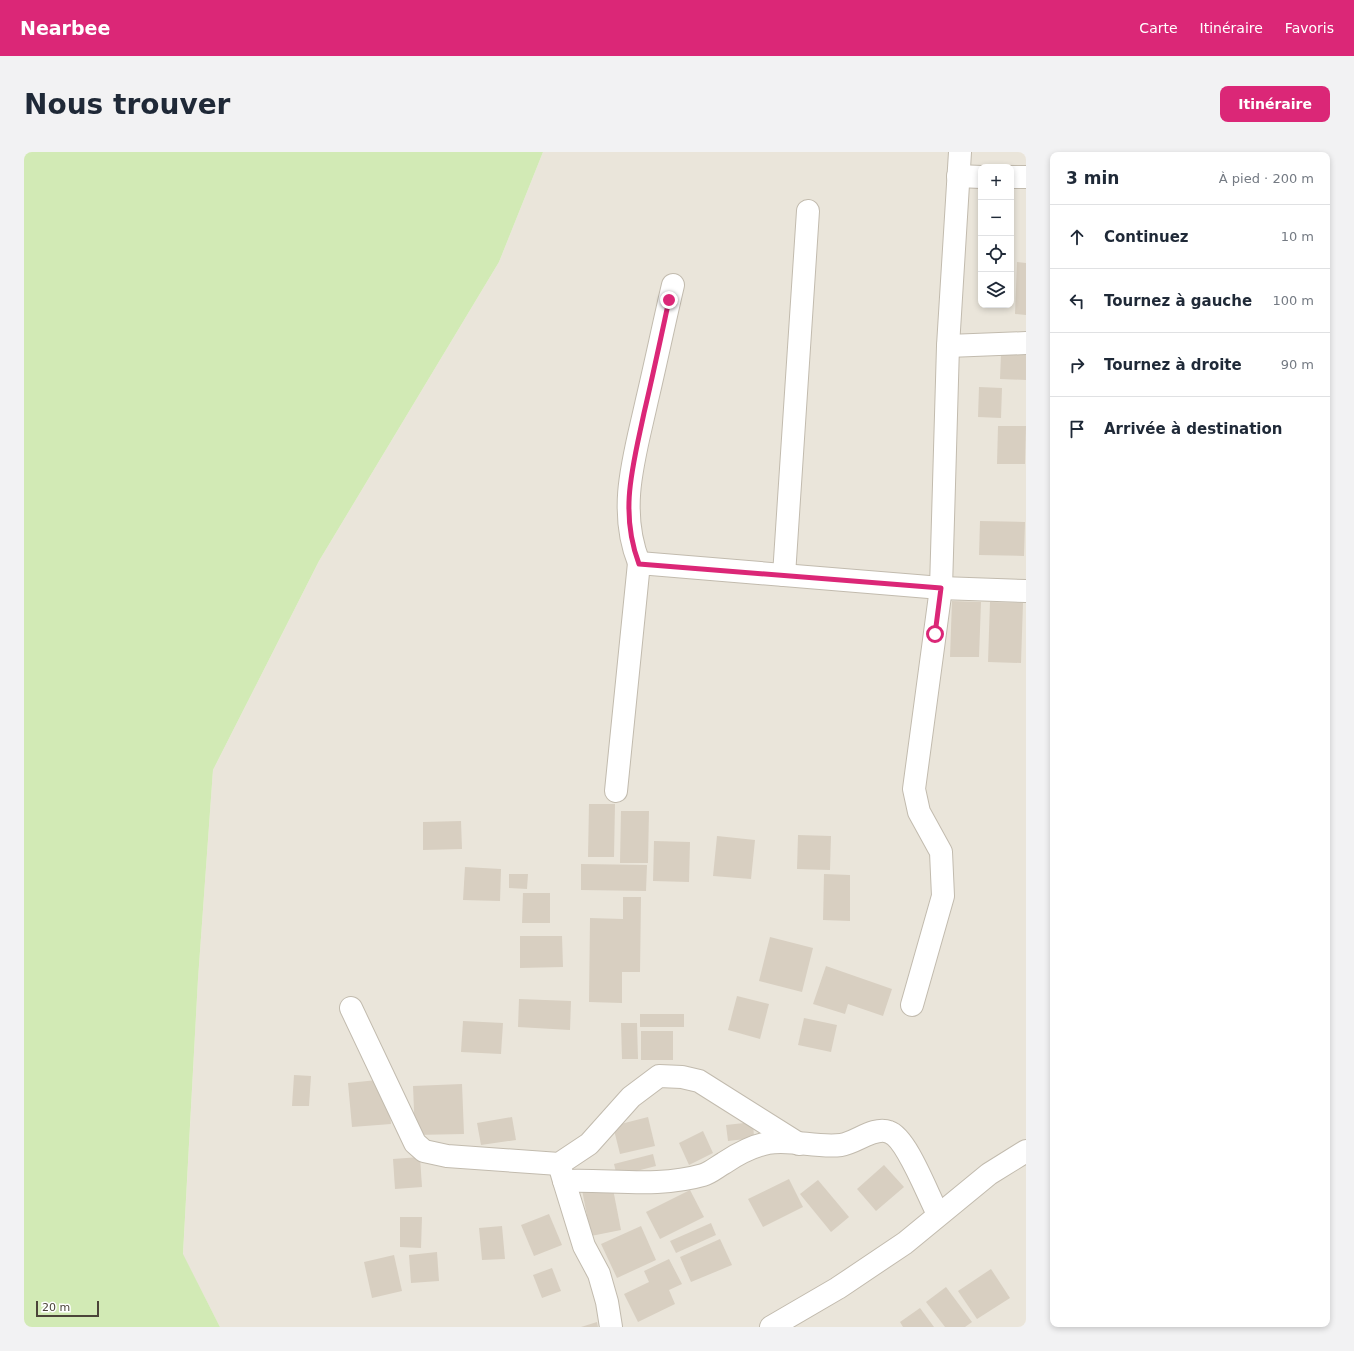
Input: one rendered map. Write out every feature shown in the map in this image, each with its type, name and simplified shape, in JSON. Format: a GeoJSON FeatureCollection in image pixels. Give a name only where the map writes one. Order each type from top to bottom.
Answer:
{"type":"FeatureCollection","features":[{"type":"Feature","properties":{"kind":"street"},"geometry":{"type":"LineString","coordinates":[[912,1005],[943,896],[941,852],[919,812],[914,789],[941,588],[948,346],[960,152]]}},
{"type":"Feature","properties":{"kind":"street"},"geometry":{"type":"LineString","coordinates":[[958,176],[978,176]]}},
{"type":"Feature","properties":{"kind":"street"},"geometry":{"type":"LineString","coordinates":[[1014,177],[1026,177]]}},
{"type":"Feature","properties":{"kind":"street"},"geometry":{"type":"LineString","coordinates":[[784,575],[808,211]]}},
{"type":"Feature","properties":{"kind":"street"},"geometry":{"type":"LineString","coordinates":[[616,791],[639,564],[631,544],[628,522],[630,478],[673,285]]}},
{"type":"Feature","properties":{"kind":"street"},"geometry":{"type":"LineString","coordinates":[[948,346],[1026,343]]}},
{"type":"Feature","properties":{"kind":"street"},"geometry":{"type":"LineString","coordinates":[[639,564],[941,588],[1026,591]]}},
{"type":"Feature","properties":{"kind":"street"},"geometry":{"type":"LineString","coordinates":[[351,1008],[415,1143],[424,1151],[447,1156],[561,1173],[589,1180],[640,1183],[677,1180],[704,1175],[741,1153],[768,1143],[824,1146],[842,1145],[856,1142],[882,1130],[890,1132],[902,1143],[938,1214]]}},
{"type":"Feature","properties":{"kind":"street"},"geometry":{"type":"LineString","coordinates":[[561,1173],[631,1097],[659,1076],[682,1077],[699,1081],[799,1144]]}},
{"type":"Feature","properties":{"kind":"street"},"geometry":{"type":"LineString","coordinates":[[771,1327],[838,1288],[905,1243],[938,1214],[989,1174],[1026,1151]]}},
{"type":"Feature","properties":{"kind":"street"},"geometry":{"type":"LineString","coordinates":[[561,1173],[584,1246],[599,1274],[607,1302],[611,1327]]}},
{"type":"Feature","properties":{"kind":"shaded area"},"geometry":{"type":"Polygon","coordinates":[[[543,152],[1026,152],[1026,1327],[220,1327],[183,1255],[198,979],[213,770],[319,561],[499,262],[543,152]]]}},
{"type":"Feature","properties":{"kind":"green space"},"geometry":{"type":"Polygon","coordinates":[[[24,152],[543,152],[499,262],[319,561],[213,770],[198,979],[183,1254],[220,1327],[24,1327],[24,152]]]}},
{"type":"Feature","properties":{"kind":"building"},"geometry":{"type":"Polygon","coordinates":[[[1017,262],[1026,263],[1026,315],[1015,314],[1017,262]]]}},
{"type":"Feature","properties":{"kind":"building"},"geometry":{"type":"Polygon","coordinates":[[[1001,354],[1026,355],[1026,380],[1000,379],[1001,354]]]}},
{"type":"Feature","properties":{"kind":"building"},"geometry":{"type":"Polygon","coordinates":[[[979,387],[1002,388],[1001,418],[978,417],[979,387]]]}},
{"type":"Feature","properties":{"kind":"building"},"geometry":{"type":"Polygon","coordinates":[[[998,426],[1026,426],[1025,464],[997,464],[998,426]]]}},
{"type":"Feature","properties":{"kind":"building"},"geometry":{"type":"Polygon","coordinates":[[[980,521],[1025,522],[1024,556],[979,555],[980,521]]]}},
{"type":"Feature","properties":{"kind":"building"},"geometry":{"type":"Polygon","coordinates":[[[952,601],[981,602],[979,657],[950,657],[952,601]]]}},
{"type":"Feature","properties":{"kind":"building"},"geometry":{"type":"Polygon","coordinates":[[[990,602],[1023,603],[1021,663],[988,662],[990,602]]]}},
{"type":"Feature","properties":{"kind":"building"},"geometry":{"type":"Polygon","coordinates":[[[589,804],[615,804],[614,857],[588,857],[589,804]]]}},
{"type":"Feature","properties":{"kind":"building"},"geometry":{"type":"Polygon","coordinates":[[[621,811],[649,811],[648,863],[620,863],[621,811]]]}},
{"type":"Feature","properties":{"kind":"building"},"geometry":{"type":"Polygon","coordinates":[[[461,821],[462,849],[423,850],[423,822],[461,821]]]}},
{"type":"Feature","properties":{"kind":"building"},"geometry":{"type":"Polygon","coordinates":[[[798,835],[831,836],[830,870],[797,869],[798,835]]]}},
{"type":"Feature","properties":{"kind":"building"},"geometry":{"type":"Polygon","coordinates":[[[717,836],[755,840],[751,879],[713,876],[717,836]]]}},
{"type":"Feature","properties":{"kind":"building"},"geometry":{"type":"Polygon","coordinates":[[[654,841],[690,842],[689,882],[653,881],[654,841]]]}},
{"type":"Feature","properties":{"kind":"building"},"geometry":{"type":"Polygon","coordinates":[[[581,864],[647,865],[646,891],[581,890],[581,864]]]}},
{"type":"Feature","properties":{"kind":"building"},"geometry":{"type":"Polygon","coordinates":[[[465,867],[501,869],[500,901],[463,900],[465,867]]]}},
{"type":"Feature","properties":{"kind":"building"},"geometry":{"type":"Polygon","coordinates":[[[509,874],[528,874],[527,889],[509,888],[509,874]]]}},
{"type":"Feature","properties":{"kind":"building"},"geometry":{"type":"Polygon","coordinates":[[[824,874],[850,875],[850,921],[823,920],[824,874]]]}},
{"type":"Feature","properties":{"kind":"building"},"geometry":{"type":"Polygon","coordinates":[[[523,893],[550,893],[550,923],[522,923],[523,893]]]}},
{"type":"Feature","properties":{"kind":"building"},"geometry":{"type":"Polygon","coordinates":[[[623,897],[641,897],[640,972],[622,972],[622,1003],[589,1002],[590,918],[623,919],[623,897]]]}},
{"type":"Feature","properties":{"kind":"building"},"geometry":{"type":"Polygon","coordinates":[[[520,936],[562,936],[563,967],[520,968],[520,936]]]}},
{"type":"Feature","properties":{"kind":"building"},"geometry":{"type":"Polygon","coordinates":[[[770,937],[813,948],[802,992],[759,981],[770,937]]]}},
{"type":"Feature","properties":{"kind":"building"},"geometry":{"type":"Polygon","coordinates":[[[826,966],[892,989],[883,1016],[848,1004],[845,1014],[813,1004],[826,966]]]}},
{"type":"Feature","properties":{"kind":"building"},"geometry":{"type":"Polygon","coordinates":[[[737,996],[769,1004],[760,1039],[728,1030],[737,996]]]}},
{"type":"Feature","properties":{"kind":"building"},"geometry":{"type":"Polygon","coordinates":[[[519,999],[571,1001],[570,1030],[518,1027],[519,999]]]}},
{"type":"Feature","properties":{"kind":"building"},"geometry":{"type":"Polygon","coordinates":[[[640,1014],[684,1014],[684,1027],[640,1027],[640,1014]]]}},
{"type":"Feature","properties":{"kind":"building"},"geometry":{"type":"Polygon","coordinates":[[[804,1018],[837,1025],[831,1052],[798,1045],[804,1018]]]}},
{"type":"Feature","properties":{"kind":"building"},"geometry":{"type":"Polygon","coordinates":[[[463,1021],[503,1023],[501,1054],[461,1052],[463,1021]]]}},
{"type":"Feature","properties":{"kind":"building"},"geometry":{"type":"Polygon","coordinates":[[[621,1023],[637,1023],[638,1059],[622,1059],[621,1023]]]}},
{"type":"Feature","properties":{"kind":"building"},"geometry":{"type":"Polygon","coordinates":[[[641,1031],[673,1031],[673,1060],[641,1060],[641,1031]]]}},
{"type":"Feature","properties":{"kind":"building"},"geometry":{"type":"Polygon","coordinates":[[[294,1075],[311,1076],[309,1106],[292,1106],[294,1075]]]}},
{"type":"Feature","properties":{"kind":"building"},"geometry":{"type":"Polygon","coordinates":[[[387,1079],[391,1124],[352,1127],[348,1083],[387,1079]]]}},
{"type":"Feature","properties":{"kind":"building"},"geometry":{"type":"Polygon","coordinates":[[[462,1084],[464,1134],[415,1135],[413,1086],[462,1084]]]}},
{"type":"Feature","properties":{"kind":"building"},"geometry":{"type":"Polygon","coordinates":[[[512,1117],[516,1140],[481,1145],[477,1123],[512,1117]]]}},
{"type":"Feature","properties":{"kind":"building"},"geometry":{"type":"Polygon","coordinates":[[[648,1117],[655,1146],[620,1154],[613,1126],[648,1117]]]}},
{"type":"Feature","properties":{"kind":"building"},"geometry":{"type":"Polygon","coordinates":[[[753,1122],[754,1138],[728,1141],[726,1125],[753,1122]]]}},
{"type":"Feature","properties":{"kind":"building"},"geometry":{"type":"Polygon","coordinates":[[[703,1131],[713,1153],[689,1165],[679,1143],[703,1131]]]}},
{"type":"Feature","properties":{"kind":"building"},"geometry":{"type":"Polygon","coordinates":[[[653,1154],[656,1166],[617,1176],[614,1164],[653,1154]]]}},
{"type":"Feature","properties":{"kind":"building"},"geometry":{"type":"Polygon","coordinates":[[[420,1157],[422,1187],[395,1189],[393,1159],[420,1157]]]}},
{"type":"Feature","properties":{"kind":"building"},"geometry":{"type":"Polygon","coordinates":[[[884,1165],[904,1187],[876,1211],[857,1189],[884,1165]]]}},
{"type":"Feature","properties":{"kind":"building"},"geometry":{"type":"Polygon","coordinates":[[[789,1179],[803,1207],[763,1227],[748,1199],[789,1179]]]}},
{"type":"Feature","properties":{"kind":"building"},"geometry":{"type":"Polygon","coordinates":[[[818,1180],[849,1217],[831,1232],[800,1194],[818,1180]]]}},
{"type":"Feature","properties":{"kind":"building"},"geometry":{"type":"Polygon","coordinates":[[[612,1184],[621,1230],[591,1236],[582,1190],[612,1184]]]}},
{"type":"Feature","properties":{"kind":"building"},"geometry":{"type":"Polygon","coordinates":[[[690,1190],[704,1217],[660,1239],[646,1212],[690,1190]]]}},
{"type":"Feature","properties":{"kind":"building"},"geometry":{"type":"Polygon","coordinates":[[[549,1214],[562,1245],[534,1256],[521,1225],[549,1214]]]}},
{"type":"Feature","properties":{"kind":"building"},"geometry":{"type":"Polygon","coordinates":[[[400,1217],[422,1217],[421,1248],[400,1247],[400,1217]]]}},
{"type":"Feature","properties":{"kind":"building"},"geometry":{"type":"Polygon","coordinates":[[[711,1223],[716,1235],[676,1253],[670,1241],[711,1223]]]}},
{"type":"Feature","properties":{"kind":"building"},"geometry":{"type":"Polygon","coordinates":[[[502,1226],[505,1259],[482,1260],[479,1228],[502,1226]]]}},
{"type":"Feature","properties":{"kind":"building"},"geometry":{"type":"Polygon","coordinates":[[[641,1226],[656,1260],[617,1278],[601,1244],[641,1226]]]}},
{"type":"Feature","properties":{"kind":"building"},"geometry":{"type":"Polygon","coordinates":[[[720,1239],[732,1265],[691,1282],[680,1257],[720,1239]]]}},
{"type":"Feature","properties":{"kind":"building"},"geometry":{"type":"Polygon","coordinates":[[[437,1252],[439,1281],[411,1283],[409,1255],[437,1252]]]}},
{"type":"Feature","properties":{"kind":"building"},"geometry":{"type":"Polygon","coordinates":[[[394,1255],[402,1291],[372,1298],[364,1262],[394,1255]]]}},
{"type":"Feature","properties":{"kind":"building"},"geometry":{"type":"Polygon","coordinates":[[[669,1259],[682,1284],[669,1290],[675,1304],[638,1322],[624,1294],[649,1282],[644,1271],[669,1259]]]}},
{"type":"Feature","properties":{"kind":"building"},"geometry":{"type":"Polygon","coordinates":[[[552,1268],[561,1291],[542,1298],[533,1275],[552,1268]]]}},
{"type":"Feature","properties":{"kind":"building"},"geometry":{"type":"Polygon","coordinates":[[[991,1269],[1010,1298],[977,1319],[958,1291],[991,1269]]]}},
{"type":"Feature","properties":{"kind":"building"},"geometry":{"type":"Polygon","coordinates":[[[946,1287],[972,1322],[965,1327],[945,1327],[926,1302],[946,1287]]]}},
{"type":"Feature","properties":{"kind":"building"},"geometry":{"type":"Polygon","coordinates":[[[920,1308],[934,1327],[903,1327],[900,1322],[920,1308]]]}},
{"type":"Feature","properties":{"kind":"building"},"geometry":{"type":"Polygon","coordinates":[[[597,1322],[598,1327],[581,1327],[597,1322]]]}},
{"type":"Feature","properties":{"kind":"route"},"geometry":{"type":"LineString","coordinates":[[669,300],[630,478],[628,522],[631,544],[639,564],[941,588],[935,634]]}}]}
